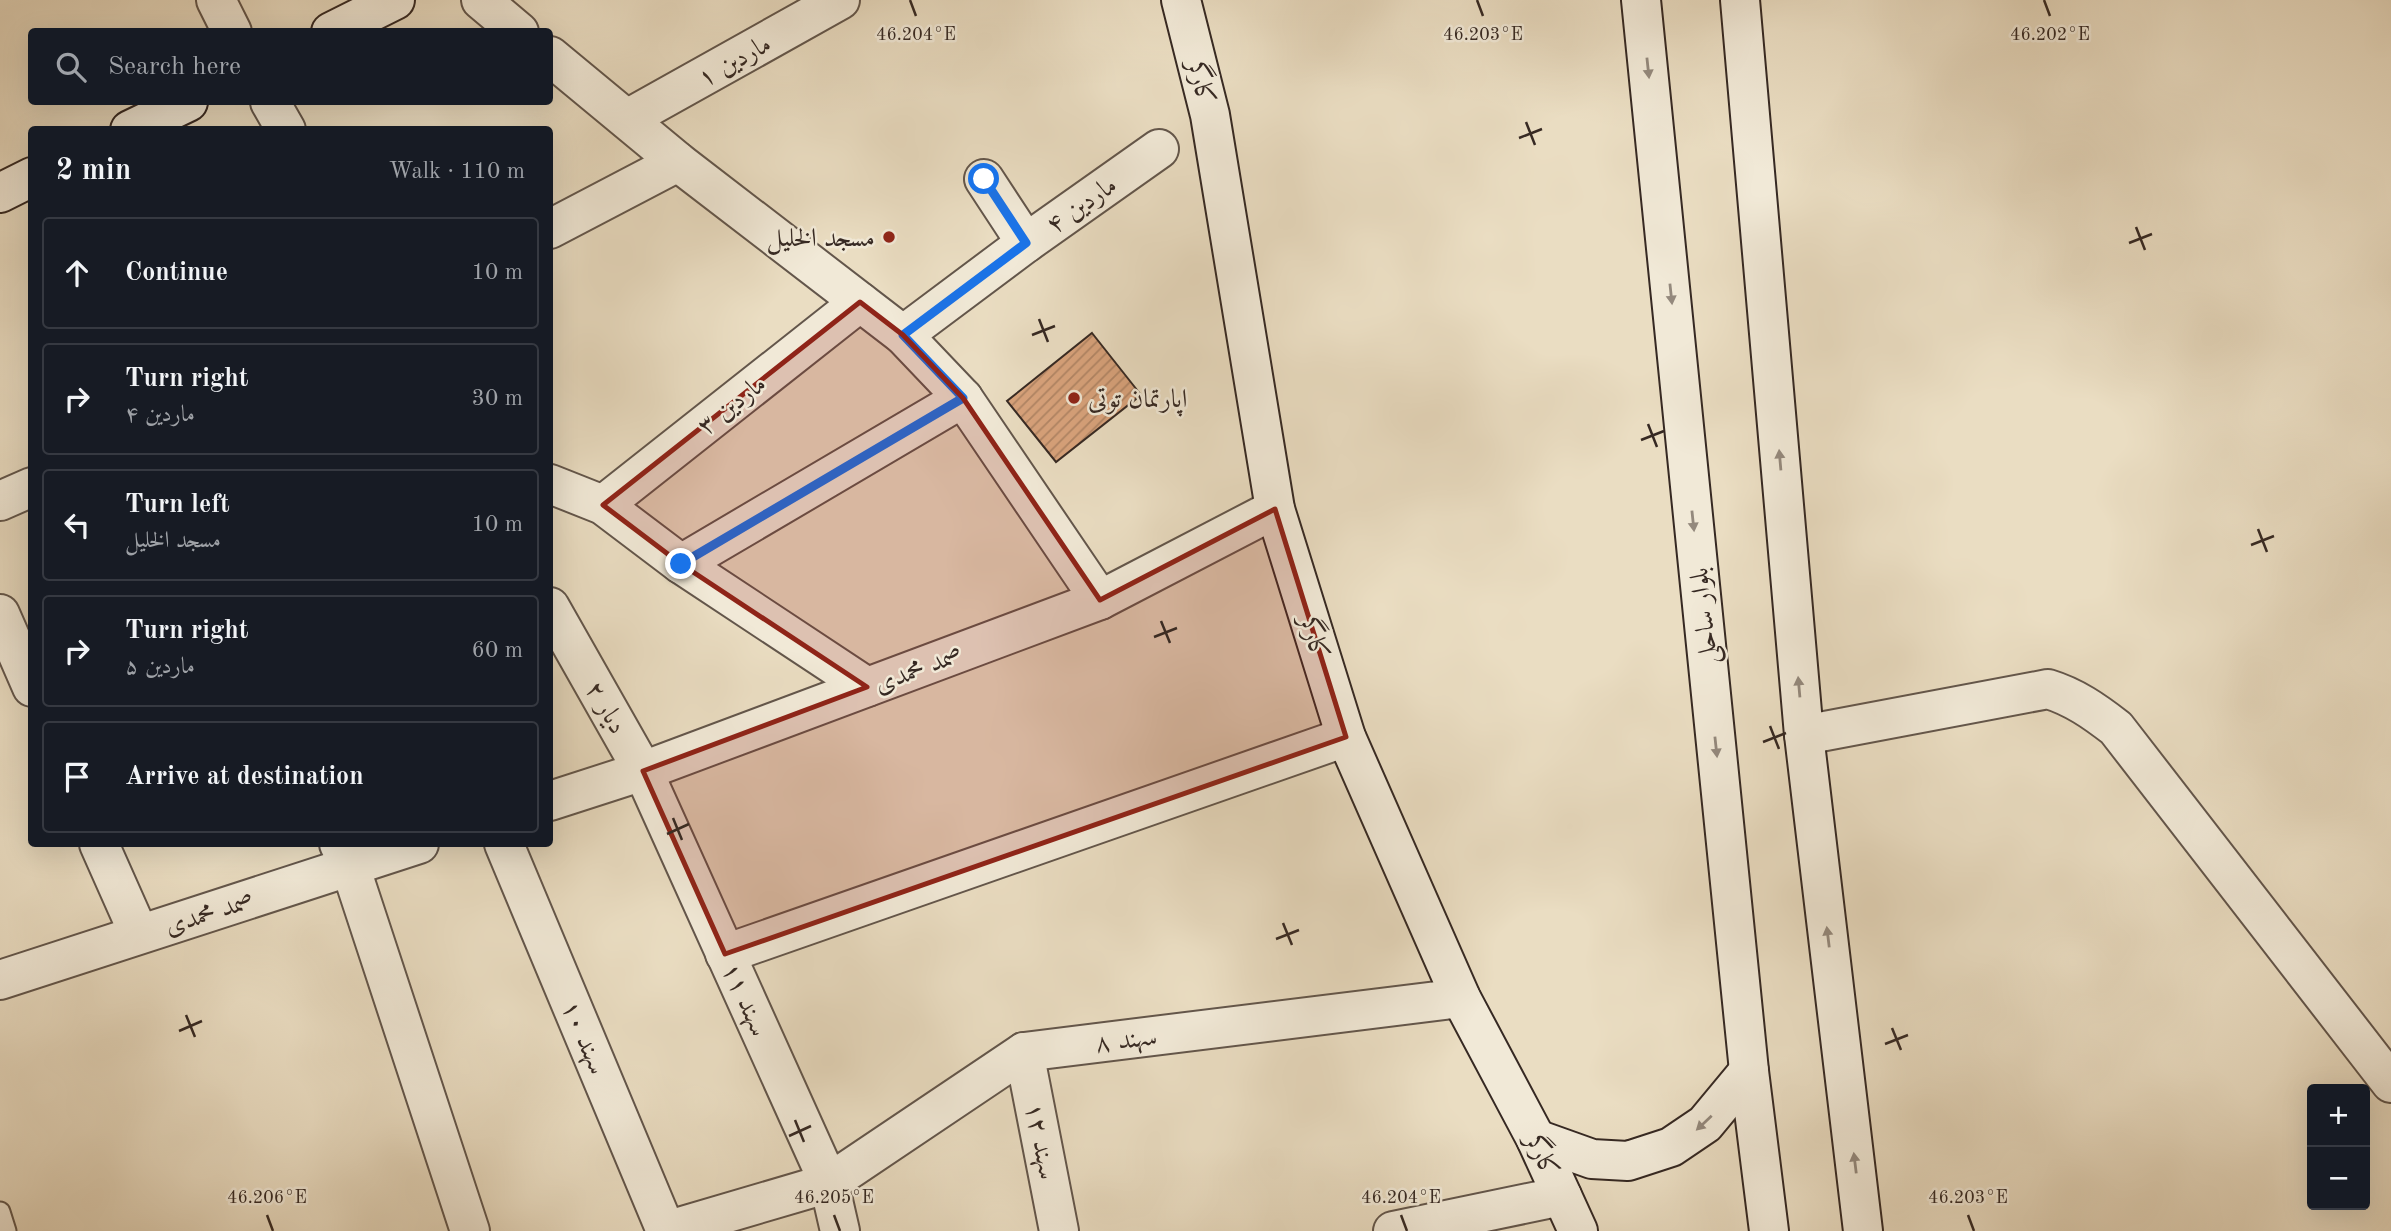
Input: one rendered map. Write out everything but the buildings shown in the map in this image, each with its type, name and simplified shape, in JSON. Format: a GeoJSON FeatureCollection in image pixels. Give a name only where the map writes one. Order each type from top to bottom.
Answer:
{"type":"FeatureCollection","features":[{"type":"Feature","properties":{"kind":"street"},"geometry":{"type":"LineString","coordinates":[[216,0],[230,28]]}},
{"type":"Feature","properties":{"kind":"street"},"geometry":{"type":"LineString","coordinates":[[339,28],[396,0]]}},
{"type":"Feature","properties":{"kind":"street"},"geometry":{"type":"LineString","coordinates":[[481,0],[514,28]]}},
{"type":"Feature","properties":{"kind":"street","name":"ماردین ۱"},"geometry":{"type":"LineString","coordinates":[[627,119],[840,0]]}},
{"type":"Feature","properties":{"kind":"street","name":"کارگر"},"geometry":{"type":"LineString","coordinates":[[1181,0],[1210,115],[1275,509],[1346,737],[1461,998],[1536,1139],[1578,1231]]}},
{"type":"Feature","properties":{"kind":"street","name":"بلوار ساحلی"},"geometry":{"type":"LineString","coordinates":[[1641,0],[1749,1071],[1769,1231]]}},
{"type":"Feature","properties":{"kind":"street"},"geometry":{"type":"LineString","coordinates":[[1740,0],[1804,735],[1863,1231]]}},
{"type":"Feature","properties":{"kind":"street"},"geometry":{"type":"LineString","coordinates":[[553,58],[678,162],[903,335],[963,398],[1100,600]]}},
{"type":"Feature","properties":{"kind":"street"},"geometry":{"type":"LineString","coordinates":[[138,126],[182,105]]}},
{"type":"Feature","properties":{"kind":"street"},"geometry":{"type":"LineString","coordinates":[[272,105],[284,126]]}},
{"type":"Feature","properties":{"kind":"street","name":"ماردین ۴"},"geometry":{"type":"LineString","coordinates":[[903,335],[1158,149]]}},
{"type":"Feature","properties":{"kind":"street"},"geometry":{"type":"LineString","coordinates":[[553,227],[678,162]]}},
{"type":"Feature","properties":{"kind":"street"},"geometry":{"type":"LineString","coordinates":[[0,193],[28,179]]}},
{"type":"Feature","properties":{"kind":"street"},"geometry":{"type":"LineString","coordinates":[[984,179],[1026,243]]}},
{"type":"Feature","properties":{"kind":"street","name":"ماردین ۳"},"geometry":{"type":"LineString","coordinates":[[603,505],[860,302]]}},
{"type":"Feature","properties":{"kind":"street"},"geometry":{"type":"LineString","coordinates":[[681,564],[963,398]]}},
{"type":"Feature","properties":{"kind":"street"},"geometry":{"type":"LineString","coordinates":[[553,485],[603,505],[681,564],[867,687]]}},
{"type":"Feature","properties":{"kind":"street"},"geometry":{"type":"LineString","coordinates":[[0,501],[28,489]]}},
{"type":"Feature","properties":{"kind":"street","name":"صمد محمدی"},"geometry":{"type":"LineString","coordinates":[[553,800],[643,771],[1100,600],[1275,509]]}},
{"type":"Feature","properties":{"kind":"street","name":"دیار ۲"},"geometry":{"type":"LineString","coordinates":[[553,612],[643,771]]}},
{"type":"Feature","properties":{"kind":"street"},"geometry":{"type":"LineString","coordinates":[[0,614],[28,678]]}},
{"type":"Feature","properties":{"kind":"street"},"geometry":{"type":"LineString","coordinates":[[1804,735],[2048,690],[2065,694],[2090,708],[2116,728],[2391,1083]]}},
{"type":"Feature","properties":{"kind":"street"},"geometry":{"type":"LineString","coordinates":[[726,954],[1346,737]]}},
{"type":"Feature","properties":{"kind":"street","name":"سهند ۱۱"},"geometry":{"type":"LineString","coordinates":[[643,771],[829,1183],[840,1231]]}},
{"type":"Feature","properties":{"kind":"street"},"geometry":{"type":"LineString","coordinates":[[100,847],[139,934]]}},
{"type":"Feature","properties":{"kind":"street","name":"صمد محمدی"},"geometry":{"type":"LineString","coordinates":[[0,980],[139,934],[345,855],[399,847]]}},
{"type":"Feature","properties":{"kind":"street","name":"سهند ۱۰"},"geometry":{"type":"LineString","coordinates":[[505,847],[666,1231]]}},
{"type":"Feature","properties":{"kind":"street"},"geometry":{"type":"LineString","coordinates":[[345,855],[470,1231]]}},
{"type":"Feature","properties":{"kind":"street","name":"سهند ۸"},"geometry":{"type":"LineString","coordinates":[[666,1231],[829,1183],[1024,1052],[1461,998]]}},
{"type":"Feature","properties":{"kind":"street","name":"سهند ۱۲"},"geometry":{"type":"LineString","coordinates":[[1024,1052],[1059,1231]]}},
{"type":"Feature","properties":{"kind":"street"},"geometry":{"type":"LineString","coordinates":[[1536,1139],[1592,1159],[1628,1161],[1671,1147],[1705,1124],[1749,1071]]}},
{"type":"Feature","properties":{"kind":"street"},"geometry":{"type":"LineString","coordinates":[[1393,1231],[1562,1196]]}},
{"type":"Feature","properties":{"kind":"lane"},"geometry":{"type":"LineString","coordinates":[[0,1212],[6,1231]]}},
{"type":"Feature","properties":{"kind":"highlighted area"},"geometry":{"type":"Polygon","coordinates":[[[860,302],[903,335],[963,398],[1100,600],[1275,509],[1346,737],[725,954],[643,771],[867,687],[681,564],[603,505],[860,302]]]}},
{"type":"Feature","properties":{"kind":"place","name":"مسجد الخلیل"},"geometry":{"type":"Point","coordinates":[889,237]}},
{"type":"Feature","properties":{"kind":"place","name":"اپارتمان توتی"},"geometry":{"type":"Point","coordinates":[1074,398]}},
{"type":"Feature","properties":{"kind":"route"},"geometry":{"type":"LineString","coordinates":[[681,564],[963,398],[903,335],[1026,243],[984,179]]}}]}
